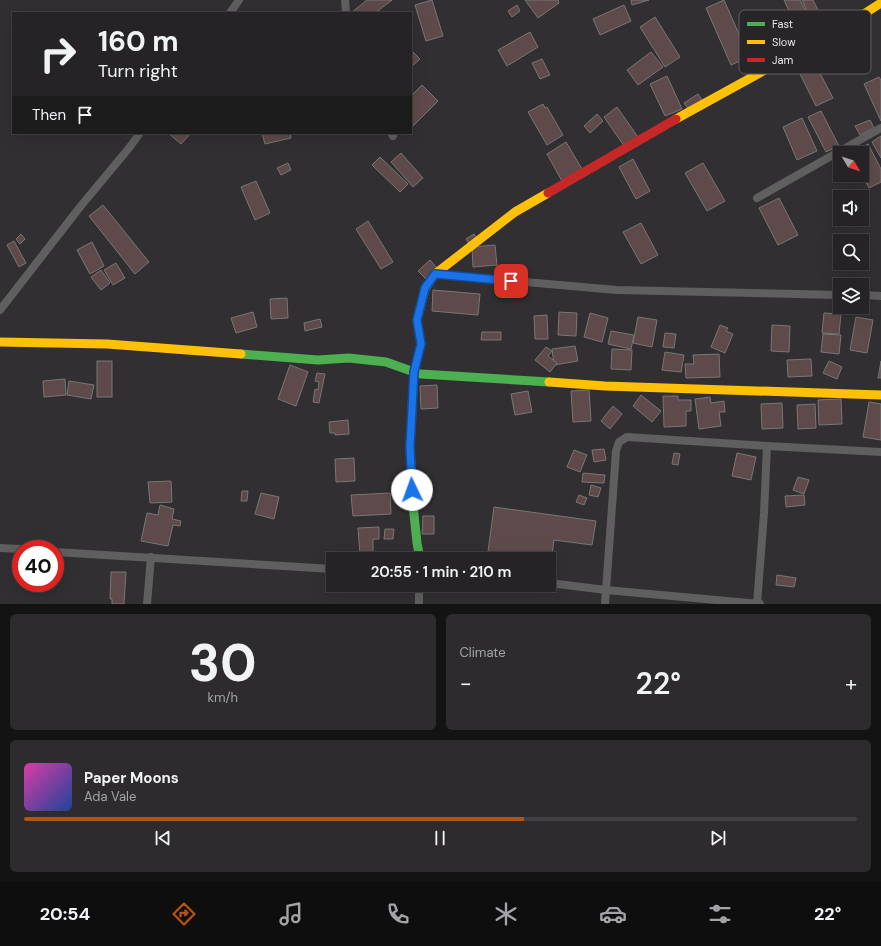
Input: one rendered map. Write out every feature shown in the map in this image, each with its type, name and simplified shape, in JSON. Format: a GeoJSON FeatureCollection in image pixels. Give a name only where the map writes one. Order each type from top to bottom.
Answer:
{"type":"FeatureCollection","features":[{"type":"Feature","properties":{"kind":"street"},"geometry":{"type":"LineString","coordinates":[[231,12],[239,0]]}},
{"type":"Feature","properties":{"kind":"street"},"geometry":{"type":"LineString","coordinates":[[345,0],[346,12]]}},
{"type":"Feature","properties":{"kind":"street"},"geometry":{"type":"LineString","coordinates":[[870,10],[881,3]]}},
{"type":"Feature","properties":{"kind":"street"},"geometry":{"type":"LineString","coordinates":[[419,552],[413,505],[410,447],[414,372],[421,344],[417,320],[425,288],[435,274],[515,212],[758,74]]}},
{"type":"Feature","properties":{"kind":"street"},"geometry":{"type":"LineString","coordinates":[[757,198],[881,128]]}},
{"type":"Feature","properties":{"kind":"street"},"geometry":{"type":"LineString","coordinates":[[0,310],[139,134]]}},
{"type":"Feature","properties":{"kind":"street"},"geometry":{"type":"LineString","coordinates":[[435,274],[617,290],[833,295]]}},
{"type":"Feature","properties":{"kind":"street"},"geometry":{"type":"LineString","coordinates":[[869,295],[881,296]]}},
{"type":"Feature","properties":{"kind":"street"},"geometry":{"type":"LineString","coordinates":[[0,342],[107,344],[318,360],[349,358],[386,362],[421,374],[605,386],[881,395]]}},
{"type":"Feature","properties":{"kind":"street"},"geometry":{"type":"LineString","coordinates":[[605,604],[616,451],[619,442],[627,437],[881,452]]}},
{"type":"Feature","properties":{"kind":"street"},"geometry":{"type":"LineString","coordinates":[[556,584],[758,604],[767,446]]}},
{"type":"Feature","properties":{"kind":"street"},"geometry":{"type":"LineString","coordinates":[[0,548],[12,549]]}},
{"type":"Feature","properties":{"kind":"street"},"geometry":{"type":"LineString","coordinates":[[64,552],[326,568]]}},
{"type":"Feature","properties":{"kind":"street"},"geometry":{"type":"LineString","coordinates":[[147,604],[151,557]]}},
{"type":"Feature","properties":{"kind":"street"},"geometry":{"type":"LineString","coordinates":[[419,592],[419,604]]}},
{"type":"Feature","properties":{"kind":"building"},"geometry":{"type":"Polygon","coordinates":[[[367,0],[392,0],[376,12],[352,12],[367,0]]]}},
{"type":"Feature","properties":{"kind":"building"},"geometry":{"type":"Polygon","coordinates":[[[432,0],[443,36],[426,41],[415,5],[432,0]]]}},
{"type":"Feature","properties":{"kind":"building"},"geometry":{"type":"Polygon","coordinates":[[[525,0],[558,0],[559,3],[538,18],[525,0]]]}},
{"type":"Feature","properties":{"kind":"building"},"geometry":{"type":"Polygon","coordinates":[[[631,0],[649,0],[632,5],[631,0]]]}},
{"type":"Feature","properties":{"kind":"building"},"geometry":{"type":"Polygon","coordinates":[[[724,0],[739,34],[739,61],[731,65],[706,8],[724,0]]]}},
{"type":"Feature","properties":{"kind":"building"},"geometry":{"type":"Polygon","coordinates":[[[784,0],[800,0],[805,10],[789,10],[784,0]]]}},
{"type":"Feature","properties":{"kind":"building"},"geometry":{"type":"Polygon","coordinates":[[[802,0],[813,0],[818,10],[806,10],[802,0]]]}},
{"type":"Feature","properties":{"kind":"building"},"geometry":{"type":"Polygon","coordinates":[[[517,5],[520,11],[512,17],[508,11],[517,5]]]}},
{"type":"Feature","properties":{"kind":"building"},"geometry":{"type":"Polygon","coordinates":[[[624,5],[631,21],[600,35],[593,19],[624,5]]]}},
{"type":"Feature","properties":{"kind":"building"},"geometry":{"type":"Polygon","coordinates":[[[655,17],[680,57],[665,67],[640,27],[655,17]]]}},
{"type":"Feature","properties":{"kind":"building"},"geometry":{"type":"Polygon","coordinates":[[[530,32],[538,47],[507,66],[498,50],[530,32]]]}},
{"type":"Feature","properties":{"kind":"building"},"geometry":{"type":"Polygon","coordinates":[[[412,51],[420,59],[412,66],[412,51]]]}},
{"type":"Feature","properties":{"kind":"building"},"geometry":{"type":"Polygon","coordinates":[[[651,52],[663,67],[638,85],[627,70],[651,52]]]}},
{"type":"Feature","properties":{"kind":"building"},"geometry":{"type":"Polygon","coordinates":[[[542,59],[550,75],[540,79],[532,63],[542,59]]]}},
{"type":"Feature","properties":{"kind":"building"},"geometry":{"type":"Polygon","coordinates":[[[800,74],[820,74],[833,98],[816,106],[800,74]]]}},
{"type":"Feature","properties":{"kind":"building"},"geometry":{"type":"Polygon","coordinates":[[[667,76],[682,109],[665,116],[650,84],[667,76]]]}},
{"type":"Feature","properties":{"kind":"building"},"geometry":{"type":"Polygon","coordinates":[[[879,77],[881,80],[881,121],[864,84],[879,77]]]}},
{"type":"Feature","properties":{"kind":"building"},"geometry":{"type":"Polygon","coordinates":[[[422,85],[438,101],[412,127],[412,95],[422,85]]]}},
{"type":"Feature","properties":{"kind":"building"},"geometry":{"type":"Polygon","coordinates":[[[698,94],[703,101],[689,110],[684,103],[698,94]]]}},
{"type":"Feature","properties":{"kind":"building"},"geometry":{"type":"Polygon","coordinates":[[[543,104],[545,108],[547,107],[563,135],[547,145],[528,112],[543,104]]]}},
{"type":"Feature","properties":{"kind":"building"},"geometry":{"type":"Polygon","coordinates":[[[617,107],[640,140],[627,150],[604,117],[617,107]]]}},
{"type":"Feature","properties":{"kind":"building"},"geometry":{"type":"Polygon","coordinates":[[[821,111],[839,146],[833,146],[833,149],[826,152],[808,117],[821,111]]]}},
{"type":"Feature","properties":{"kind":"building"},"geometry":{"type":"Polygon","coordinates":[[[597,114],[603,121],[590,133],[584,126],[597,114]]]}},
{"type":"Feature","properties":{"kind":"building"},"geometry":{"type":"Polygon","coordinates":[[[802,118],[817,151],[797,160],[783,127],[802,118]]]}},
{"type":"Feature","properties":{"kind":"building"},"geometry":{"type":"Polygon","coordinates":[[[870,120],[874,128],[860,135],[855,126],[870,120]]]}},
{"type":"Feature","properties":{"kind":"building"},"geometry":{"type":"Polygon","coordinates":[[[169,134],[190,134],[181,144],[169,134]]]}},
{"type":"Feature","properties":{"kind":"building"},"geometry":{"type":"Polygon","coordinates":[[[262,134],[290,134],[291,138],[265,144],[262,134]]]}},
{"type":"Feature","properties":{"kind":"building"},"geometry":{"type":"Polygon","coordinates":[[[881,136],[881,158],[872,142],[881,136]]]}},
{"type":"Feature","properties":{"kind":"building"},"geometry":{"type":"Polygon","coordinates":[[[566,142],[582,169],[562,181],[547,154],[566,142]]]}},
{"type":"Feature","properties":{"kind":"building"},"geometry":{"type":"Polygon","coordinates":[[[868,144],[881,169],[881,182],[869,188],[866,182],[869,182],[869,146],[864,146],[868,144]]]}},
{"type":"Feature","properties":{"kind":"building"},"geometry":{"type":"Polygon","coordinates":[[[401,153],[423,178],[413,187],[391,162],[401,153]]]}},
{"type":"Feature","properties":{"kind":"building"},"geometry":{"type":"Polygon","coordinates":[[[380,157],[408,184],[400,192],[372,165],[380,157]]]}},
{"type":"Feature","properties":{"kind":"building"},"geometry":{"type":"Polygon","coordinates":[[[633,159],[650,191],[636,199],[619,167],[633,159]]]}},
{"type":"Feature","properties":{"kind":"building"},"geometry":{"type":"Polygon","coordinates":[[[288,163],[291,170],[281,175],[277,168],[288,163]]]}},
{"type":"Feature","properties":{"kind":"building"},"geometry":{"type":"Polygon","coordinates":[[[703,163],[725,201],[707,211],[685,173],[703,163]]]}},
{"type":"Feature","properties":{"kind":"building"},"geometry":{"type":"Polygon","coordinates":[[[256,181],[270,213],[255,220],[241,187],[256,181]]]}},
{"type":"Feature","properties":{"kind":"building"},"geometry":{"type":"Polygon","coordinates":[[[779,198],[798,235],[778,245],[759,208],[779,198]]]}},
{"type":"Feature","properties":{"kind":"building"},"geometry":{"type":"Polygon","coordinates":[[[103,205],[149,262],[135,274],[89,216],[103,205]]]}},
{"type":"Feature","properties":{"kind":"building"},"geometry":{"type":"Polygon","coordinates":[[[368,221],[393,262],[381,269],[356,229],[368,221]]]}},
{"type":"Feature","properties":{"kind":"building"},"geometry":{"type":"Polygon","coordinates":[[[641,223],[658,255],[641,264],[623,232],[641,223]]]}},
{"type":"Feature","properties":{"kind":"building"},"geometry":{"type":"Polygon","coordinates":[[[21,234],[25,239],[20,244],[16,239],[21,234]]]}},
{"type":"Feature","properties":{"kind":"building"},"geometry":{"type":"Polygon","coordinates":[[[474,234],[480,243],[472,248],[466,239],[474,234]]]}},
{"type":"Feature","properties":{"kind":"building"},"geometry":{"type":"Polygon","coordinates":[[[14,241],[26,263],[19,267],[7,245],[14,241]]]}},
{"type":"Feature","properties":{"kind":"building"},"geometry":{"type":"Polygon","coordinates":[[[92,242],[104,266],[90,274],[77,250],[92,242]]]}},
{"type":"Feature","properties":{"kind":"building"},"geometry":{"type":"Polygon","coordinates":[[[495,245],[497,265],[473,267],[472,247],[495,245]]]}},
{"type":"Feature","properties":{"kind":"building"},"geometry":{"type":"Polygon","coordinates":[[[430,260],[437,268],[426,279],[418,271],[430,260]]]}},
{"type":"Feature","properties":{"kind":"building"},"geometry":{"type":"Polygon","coordinates":[[[116,263],[125,278],[113,285],[104,270],[116,263]]]}},
{"type":"Feature","properties":{"kind":"building"},"geometry":{"type":"Polygon","coordinates":[[[101,270],[110,283],[101,290],[91,277],[101,270]]]}},
{"type":"Feature","properties":{"kind":"building"},"geometry":{"type":"Polygon","coordinates":[[[433,290],[480,294],[478,315],[432,311],[433,290]]]}},
{"type":"Feature","properties":{"kind":"building"},"geometry":{"type":"Polygon","coordinates":[[[287,298],[288,318],[271,319],[270,299],[287,298]]]}},
{"type":"Feature","properties":{"kind":"building"},"geometry":{"type":"Polygon","coordinates":[[[253,312],[257,327],[236,333],[231,318],[253,312]]]}},
{"type":"Feature","properties":{"kind":"building"},"geometry":{"type":"Polygon","coordinates":[[[559,312],[577,313],[576,336],[558,335],[559,312]]]}},
{"type":"Feature","properties":{"kind":"building"},"geometry":{"type":"Polygon","coordinates":[[[590,313],[608,318],[602,342],[584,337],[590,313]]]}},
{"type":"Feature","properties":{"kind":"building"},"geometry":{"type":"Polygon","coordinates":[[[824,313],[841,314],[839,334],[822,333],[824,313]]]}},
{"type":"Feature","properties":{"kind":"building"},"geometry":{"type":"Polygon","coordinates":[[[547,315],[548,339],[535,339],[534,316],[547,315]]]}},
{"type":"Feature","properties":{"kind":"building"},"geometry":{"type":"Polygon","coordinates":[[[638,317],[657,320],[652,347],[633,343],[638,317]]]}},
{"type":"Feature","properties":{"kind":"building"},"geometry":{"type":"Polygon","coordinates":[[[856,317],[873,320],[867,353],[850,350],[856,317]]]}},
{"type":"Feature","properties":{"kind":"building"},"geometry":{"type":"Polygon","coordinates":[[[320,319],[322,327],[305,331],[304,323],[320,319]]]}},
{"type":"Feature","properties":{"kind":"building"},"geometry":{"type":"Polygon","coordinates":[[[720,325],[728,328],[726,331],[733,334],[725,353],[711,347],[720,325]]]}},
{"type":"Feature","properties":{"kind":"building"},"geometry":{"type":"Polygon","coordinates":[[[772,325],[790,326],[789,352],[771,351],[772,325]]]}},
{"type":"Feature","properties":{"kind":"building"},"geometry":{"type":"Polygon","coordinates":[[[611,331],[634,335],[631,349],[608,344],[611,331]]]}},
{"type":"Feature","properties":{"kind":"building"},"geometry":{"type":"Polygon","coordinates":[[[482,332],[501,332],[501,340],[481,340],[482,332]]]}},
{"type":"Feature","properties":{"kind":"building"},"geometry":{"type":"Polygon","coordinates":[[[665,333],[676,334],[674,348],[663,347],[665,333]]]}},
{"type":"Feature","properties":{"kind":"building"},"geometry":{"type":"Polygon","coordinates":[[[823,334],[841,335],[839,354],[821,352],[823,334]]]}},
{"type":"Feature","properties":{"kind":"building"},"geometry":{"type":"Polygon","coordinates":[[[575,346],[578,361],[554,365],[552,349],[575,346]]]}},
{"type":"Feature","properties":{"kind":"building"},"geometry":{"type":"Polygon","coordinates":[[[546,347],[552,351],[548,356],[557,363],[550,372],[535,360],[546,347]]]}},
{"type":"Feature","properties":{"kind":"building"},"geometry":{"type":"Polygon","coordinates":[[[612,349],[632,350],[631,370],[611,369],[612,349]]]}},
{"type":"Feature","properties":{"kind":"building"},"geometry":{"type":"Polygon","coordinates":[[[665,352],[684,355],[681,372],[662,370],[665,352]]]}},
{"type":"Feature","properties":{"kind":"building"},"geometry":{"type":"Polygon","coordinates":[[[719,354],[720,377],[686,378],[685,364],[694,364],[693,355],[719,354]]]}},
{"type":"Feature","properties":{"kind":"building"},"geometry":{"type":"Polygon","coordinates":[[[811,359],[812,376],[788,377],[787,360],[811,359]]]}},
{"type":"Feature","properties":{"kind":"building"},"geometry":{"type":"Polygon","coordinates":[[[97,361],[112,361],[112,397],[97,397],[97,361]]]}},
{"type":"Feature","properties":{"kind":"building"},"geometry":{"type":"Polygon","coordinates":[[[829,361],[842,367],[837,379],[823,373],[829,361]]]}},
{"type":"Feature","properties":{"kind":"building"},"geometry":{"type":"Polygon","coordinates":[[[881,361],[881,378],[878,378],[881,361]]]}},
{"type":"Feature","properties":{"kind":"building"},"geometry":{"type":"Polygon","coordinates":[[[290,365],[308,372],[296,406],[278,399],[290,365]]]}},
{"type":"Feature","properties":{"kind":"building"},"geometry":{"type":"Polygon","coordinates":[[[317,373],[325,374],[319,403],[313,402],[315,389],[318,390],[319,382],[315,381],[317,373]]]}},
{"type":"Feature","properties":{"kind":"building"},"geometry":{"type":"Polygon","coordinates":[[[65,379],[66,395],[44,397],[43,381],[65,379]]]}},
{"type":"Feature","properties":{"kind":"building"},"geometry":{"type":"Polygon","coordinates":[[[69,381],[94,385],[91,399],[67,395],[69,381]]]}},
{"type":"Feature","properties":{"kind":"building"},"geometry":{"type":"Polygon","coordinates":[[[437,385],[438,408],[421,409],[420,386],[437,385]]]}},
{"type":"Feature","properties":{"kind":"building"},"geometry":{"type":"Polygon","coordinates":[[[589,390],[591,421],[573,422],[571,391],[589,390]]]}},
{"type":"Feature","properties":{"kind":"building"},"geometry":{"type":"Polygon","coordinates":[[[528,391],[532,412],[515,415],[511,394],[528,391]]]}},
{"type":"Feature","properties":{"kind":"building"},"geometry":{"type":"Polygon","coordinates":[[[641,395],[661,411],[652,422],[633,406],[641,395]]]}},
{"type":"Feature","properties":{"kind":"building"},"geometry":{"type":"Polygon","coordinates":[[[663,396],[678,396],[678,400],[691,400],[691,411],[686,411],[686,426],[664,427],[663,396]]]}},
{"type":"Feature","properties":{"kind":"building"},"geometry":{"type":"Polygon","coordinates":[[[710,397],[711,403],[724,401],[725,412],[719,412],[721,426],[699,429],[695,399],[710,397]]]}},
{"type":"Feature","properties":{"kind":"building"},"geometry":{"type":"Polygon","coordinates":[[[841,399],[842,424],[819,425],[818,400],[841,399]]]}},
{"type":"Feature","properties":{"kind":"building"},"geometry":{"type":"Polygon","coordinates":[[[869,402],[881,404],[881,440],[863,437],[869,402]]]}},
{"type":"Feature","properties":{"kind":"building"},"geometry":{"type":"Polygon","coordinates":[[[782,403],[783,428],[762,429],[761,404],[782,403]]]}},
{"type":"Feature","properties":{"kind":"building"},"geometry":{"type":"Polygon","coordinates":[[[815,404],[816,428],[798,429],[797,405],[815,404]]]}},
{"type":"Feature","properties":{"kind":"building"},"geometry":{"type":"Polygon","coordinates":[[[613,406],[622,414],[610,429],[601,421],[613,406]]]}},
{"type":"Feature","properties":{"kind":"building"},"geometry":{"type":"Polygon","coordinates":[[[348,420],[349,434],[335,435],[335,433],[330,433],[329,422],[348,420]]]}},
{"type":"Feature","properties":{"kind":"building"},"geometry":{"type":"Polygon","coordinates":[[[604,449],[606,460],[594,462],[592,450],[604,449]]]}},
{"type":"Feature","properties":{"kind":"building"},"geometry":{"type":"Polygon","coordinates":[[[574,450],[587,455],[580,472],[567,467],[574,450]]]}},
{"type":"Feature","properties":{"kind":"building"},"geometry":{"type":"Polygon","coordinates":[[[674,453],[680,454],[678,465],[672,464],[674,453]]]}},
{"type":"Feature","properties":{"kind":"building"},"geometry":{"type":"Polygon","coordinates":[[[737,453],[756,457],[751,480],[732,476],[737,453]]]}},
{"type":"Feature","properties":{"kind":"building"},"geometry":{"type":"Polygon","coordinates":[[[354,458],[355,481],[336,482],[335,459],[354,458]]]}},
{"type":"Feature","properties":{"kind":"building"},"geometry":{"type":"Polygon","coordinates":[[[583,473],[605,475],[604,483],[582,482],[583,473]]]}},
{"type":"Feature","properties":{"kind":"building"},"geometry":{"type":"Polygon","coordinates":[[[798,477],[809,480],[804,494],[793,490],[798,477]]]}},
{"type":"Feature","properties":{"kind":"building"},"geometry":{"type":"Polygon","coordinates":[[[171,481],[172,502],[150,503],[148,482],[171,481]]]}},
{"type":"Feature","properties":{"kind":"building"},"geometry":{"type":"Polygon","coordinates":[[[591,485],[601,488],[598,497],[589,495],[591,485]]]}},
{"type":"Feature","properties":{"kind":"building"},"geometry":{"type":"Polygon","coordinates":[[[242,491],[248,491],[247,501],[241,501],[242,491]]]}},
{"type":"Feature","properties":{"kind":"building"},"geometry":{"type":"Polygon","coordinates":[[[261,493],[279,497],[274,519],[255,514],[261,493]]]}},
{"type":"Feature","properties":{"kind":"building"},"geometry":{"type":"Polygon","coordinates":[[[390,493],[391,514],[353,516],[351,495],[390,493]]]}},
{"type":"Feature","properties":{"kind":"building"},"geometry":{"type":"Polygon","coordinates":[[[579,495],[587,498],[584,505],[576,502],[579,495]]]}},
{"type":"Feature","properties":{"kind":"building"},"geometry":{"type":"Polygon","coordinates":[[[804,495],[805,505],[786,507],[785,496],[804,495]]]}},
{"type":"Feature","properties":{"kind":"building"},"geometry":{"type":"Polygon","coordinates":[[[160,505],[174,509],[172,519],[181,521],[180,526],[173,525],[168,546],[141,541],[147,513],[158,515],[160,505]]]}},
{"type":"Feature","properties":{"kind":"building"},"geometry":{"type":"Polygon","coordinates":[[[494,507],[596,521],[592,545],[554,540],[552,552],[488,552],[494,507]]]}},
{"type":"Feature","properties":{"kind":"building"},"geometry":{"type":"Polygon","coordinates":[[[423,516],[434,516],[434,534],[422,534],[423,516]]]}},
{"type":"Feature","properties":{"kind":"building"},"geometry":{"type":"Polygon","coordinates":[[[379,527],[379,539],[373,539],[373,552],[360,552],[358,528],[379,527]]]}},
{"type":"Feature","properties":{"kind":"building"},"geometry":{"type":"Polygon","coordinates":[[[385,529],[394,529],[393,539],[384,539],[385,529]]]}},
{"type":"Feature","properties":{"kind":"building"},"geometry":{"type":"Polygon","coordinates":[[[111,572],[126,572],[124,604],[112,604],[112,599],[110,599],[111,572]]]}},
{"type":"Feature","properties":{"kind":"building"},"geometry":{"type":"Polygon","coordinates":[[[777,575],[796,578],[794,587],[776,585],[777,575]]]}},
{"type":"Feature","properties":{"kind":"traffic: fast"},"geometry":{"type":"LineString","coordinates":[[241,354],[318,360],[349,358],[386,362],[414,372],[421,344],[417,320],[418,316]]}},
{"type":"Feature","properties":{"kind":"traffic: fast"},"geometry":{"type":"LineString","coordinates":[[419,552],[413,505],[410,447],[414,372],[421,374],[549,382]]}},
{"type":"Feature","properties":{"kind":"traffic: slow"},"geometry":{"type":"LineString","coordinates":[[870,10],[881,3]]}},
{"type":"Feature","properties":{"kind":"traffic: slow"},"geometry":{"type":"LineString","coordinates":[[676,119],[758,74]]}},
{"type":"Feature","properties":{"kind":"traffic: slow"},"geometry":{"type":"LineString","coordinates":[[418,316],[425,289],[435,274],[515,212],[548,193]]}},
{"type":"Feature","properties":{"kind":"traffic: slow"},"geometry":{"type":"LineString","coordinates":[[0,342],[107,344],[241,354]]}},
{"type":"Feature","properties":{"kind":"traffic: slow"},"geometry":{"type":"LineString","coordinates":[[549,382],[605,386],[881,395]]}},
{"type":"Feature","properties":{"kind":"traffic: jam"},"geometry":{"type":"LineString","coordinates":[[548,193],[676,119]]}},
{"type":"Feature","properties":{"kind":"route"},"geometry":{"type":"LineString","coordinates":[[412,490],[410,447],[414,372],[421,344],[417,320],[425,288],[435,274],[511,281]]}}]}
